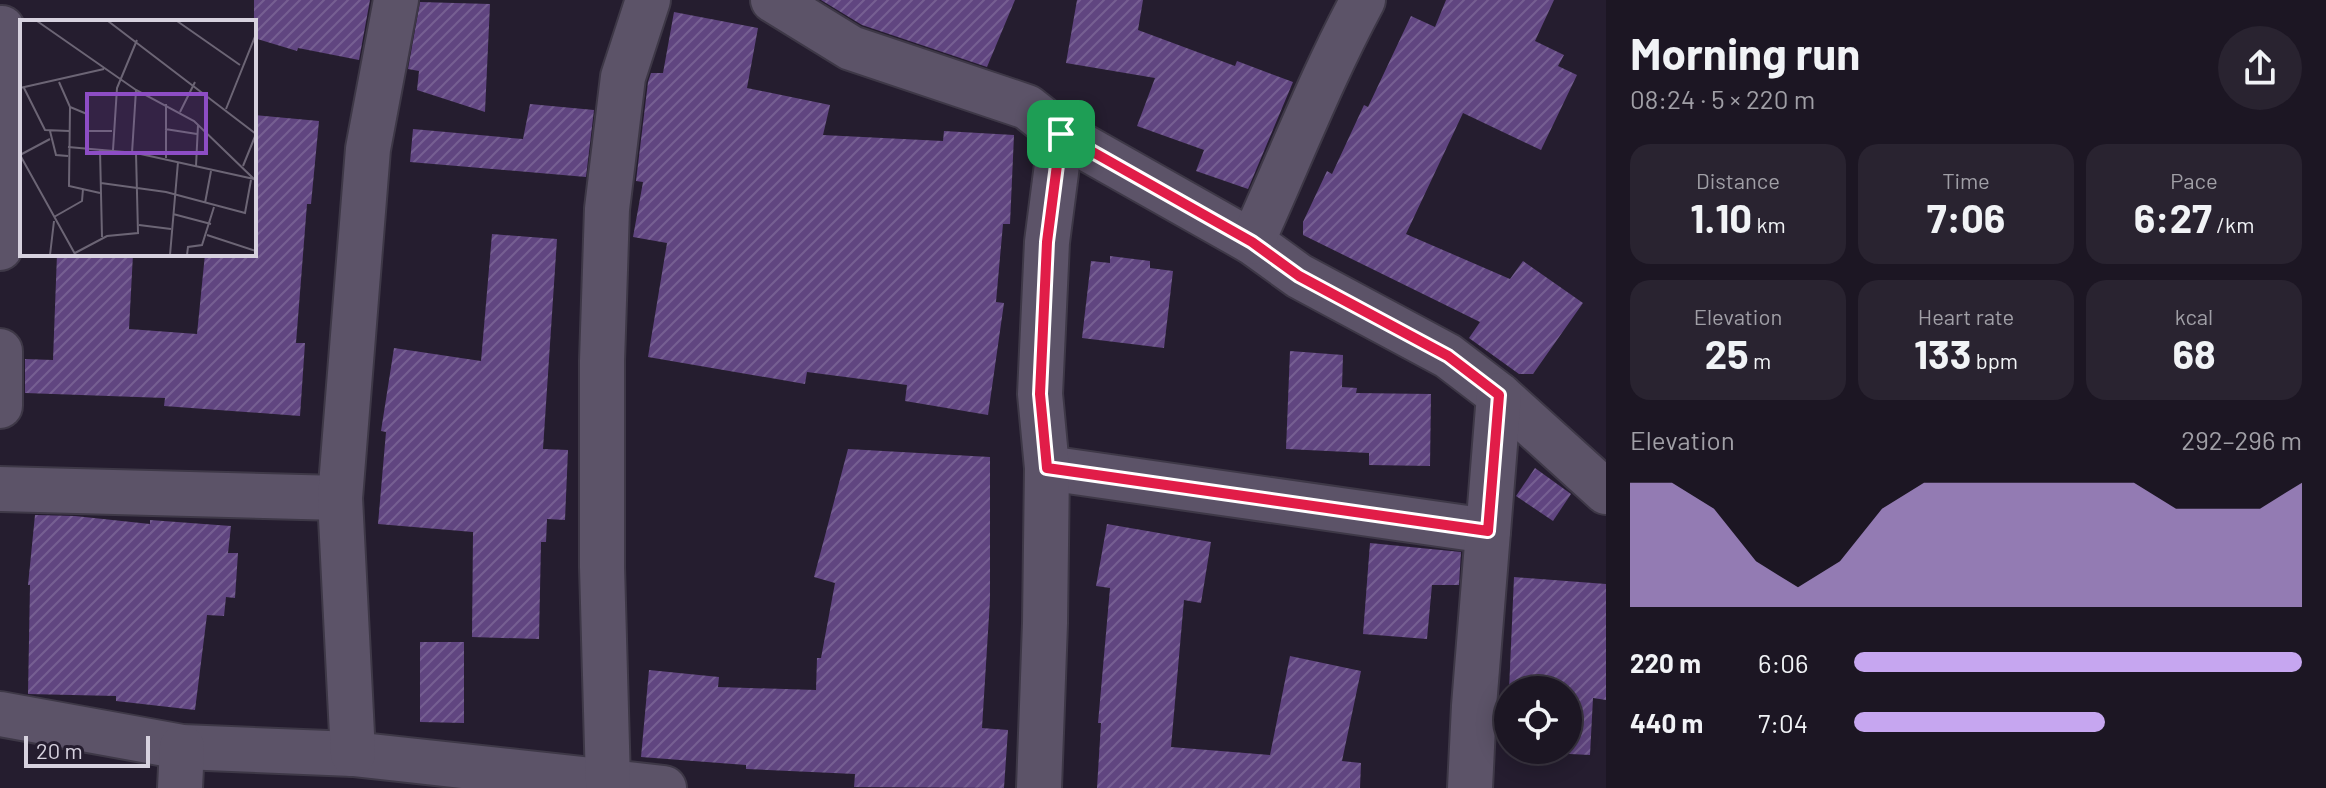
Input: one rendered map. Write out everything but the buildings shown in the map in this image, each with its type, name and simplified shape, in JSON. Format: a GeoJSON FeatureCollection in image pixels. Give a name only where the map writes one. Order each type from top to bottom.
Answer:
{"type":"FeatureCollection","features":[{"type":"Feature","properties":{"kind":"street"},"geometry":{"type":"LineString","coordinates":[[353,754],[340,498],[368,149],[396,0]]}},
{"type":"Feature","properties":{"kind":"street"},"geometry":{"type":"LineString","coordinates":[[608,782],[602,567],[607,209],[623,77],[648,0]]}},
{"type":"Feature","properties":{"kind":"street"},"geometry":{"type":"LineString","coordinates":[[773,0],[851,48],[1027,107],[1061,134],[1252,242],[1299,276],[1448,356],[1499,395],[1606,492]]}},
{"type":"Feature","properties":{"kind":"street"},"geometry":{"type":"LineString","coordinates":[[1252,242],[1334,55],[1363,0]]}},
{"type":"Feature","properties":{"kind":"street"},"geometry":{"type":"LineString","coordinates":[[0,248],[5,80],[2,28]]}},
{"type":"Feature","properties":{"kind":"street"},"geometry":{"type":"LineString","coordinates":[[1039,788],[1047,468],[1040,394],[1047,242],[1061,134]]}},
{"type":"Feature","properties":{"kind":"street"},"geometry":{"type":"LineString","coordinates":[[0,351],[0,406]]}},
{"type":"Feature","properties":{"kind":"street"},"geometry":{"type":"LineString","coordinates":[[1470,788],[1499,395]]}},
{"type":"Feature","properties":{"kind":"street"},"geometry":{"type":"LineString","coordinates":[[1047,468],[1488,531]]}},
{"type":"Feature","properties":{"kind":"street"},"geometry":{"type":"LineString","coordinates":[[0,489],[340,498]]}},
{"type":"Feature","properties":{"kind":"street"},"geometry":{"type":"LineString","coordinates":[[0,714],[181,768],[353,754],[660,788]]}},
{"type":"Feature","properties":{"kind":"route"},"geometry":{"type":"LineString","coordinates":[[1061,134],[1252,242],[1299,276],[1448,356],[1499,395],[1488,531],[1047,468],[1040,394],[1047,242],[1061,134]]}}]}
